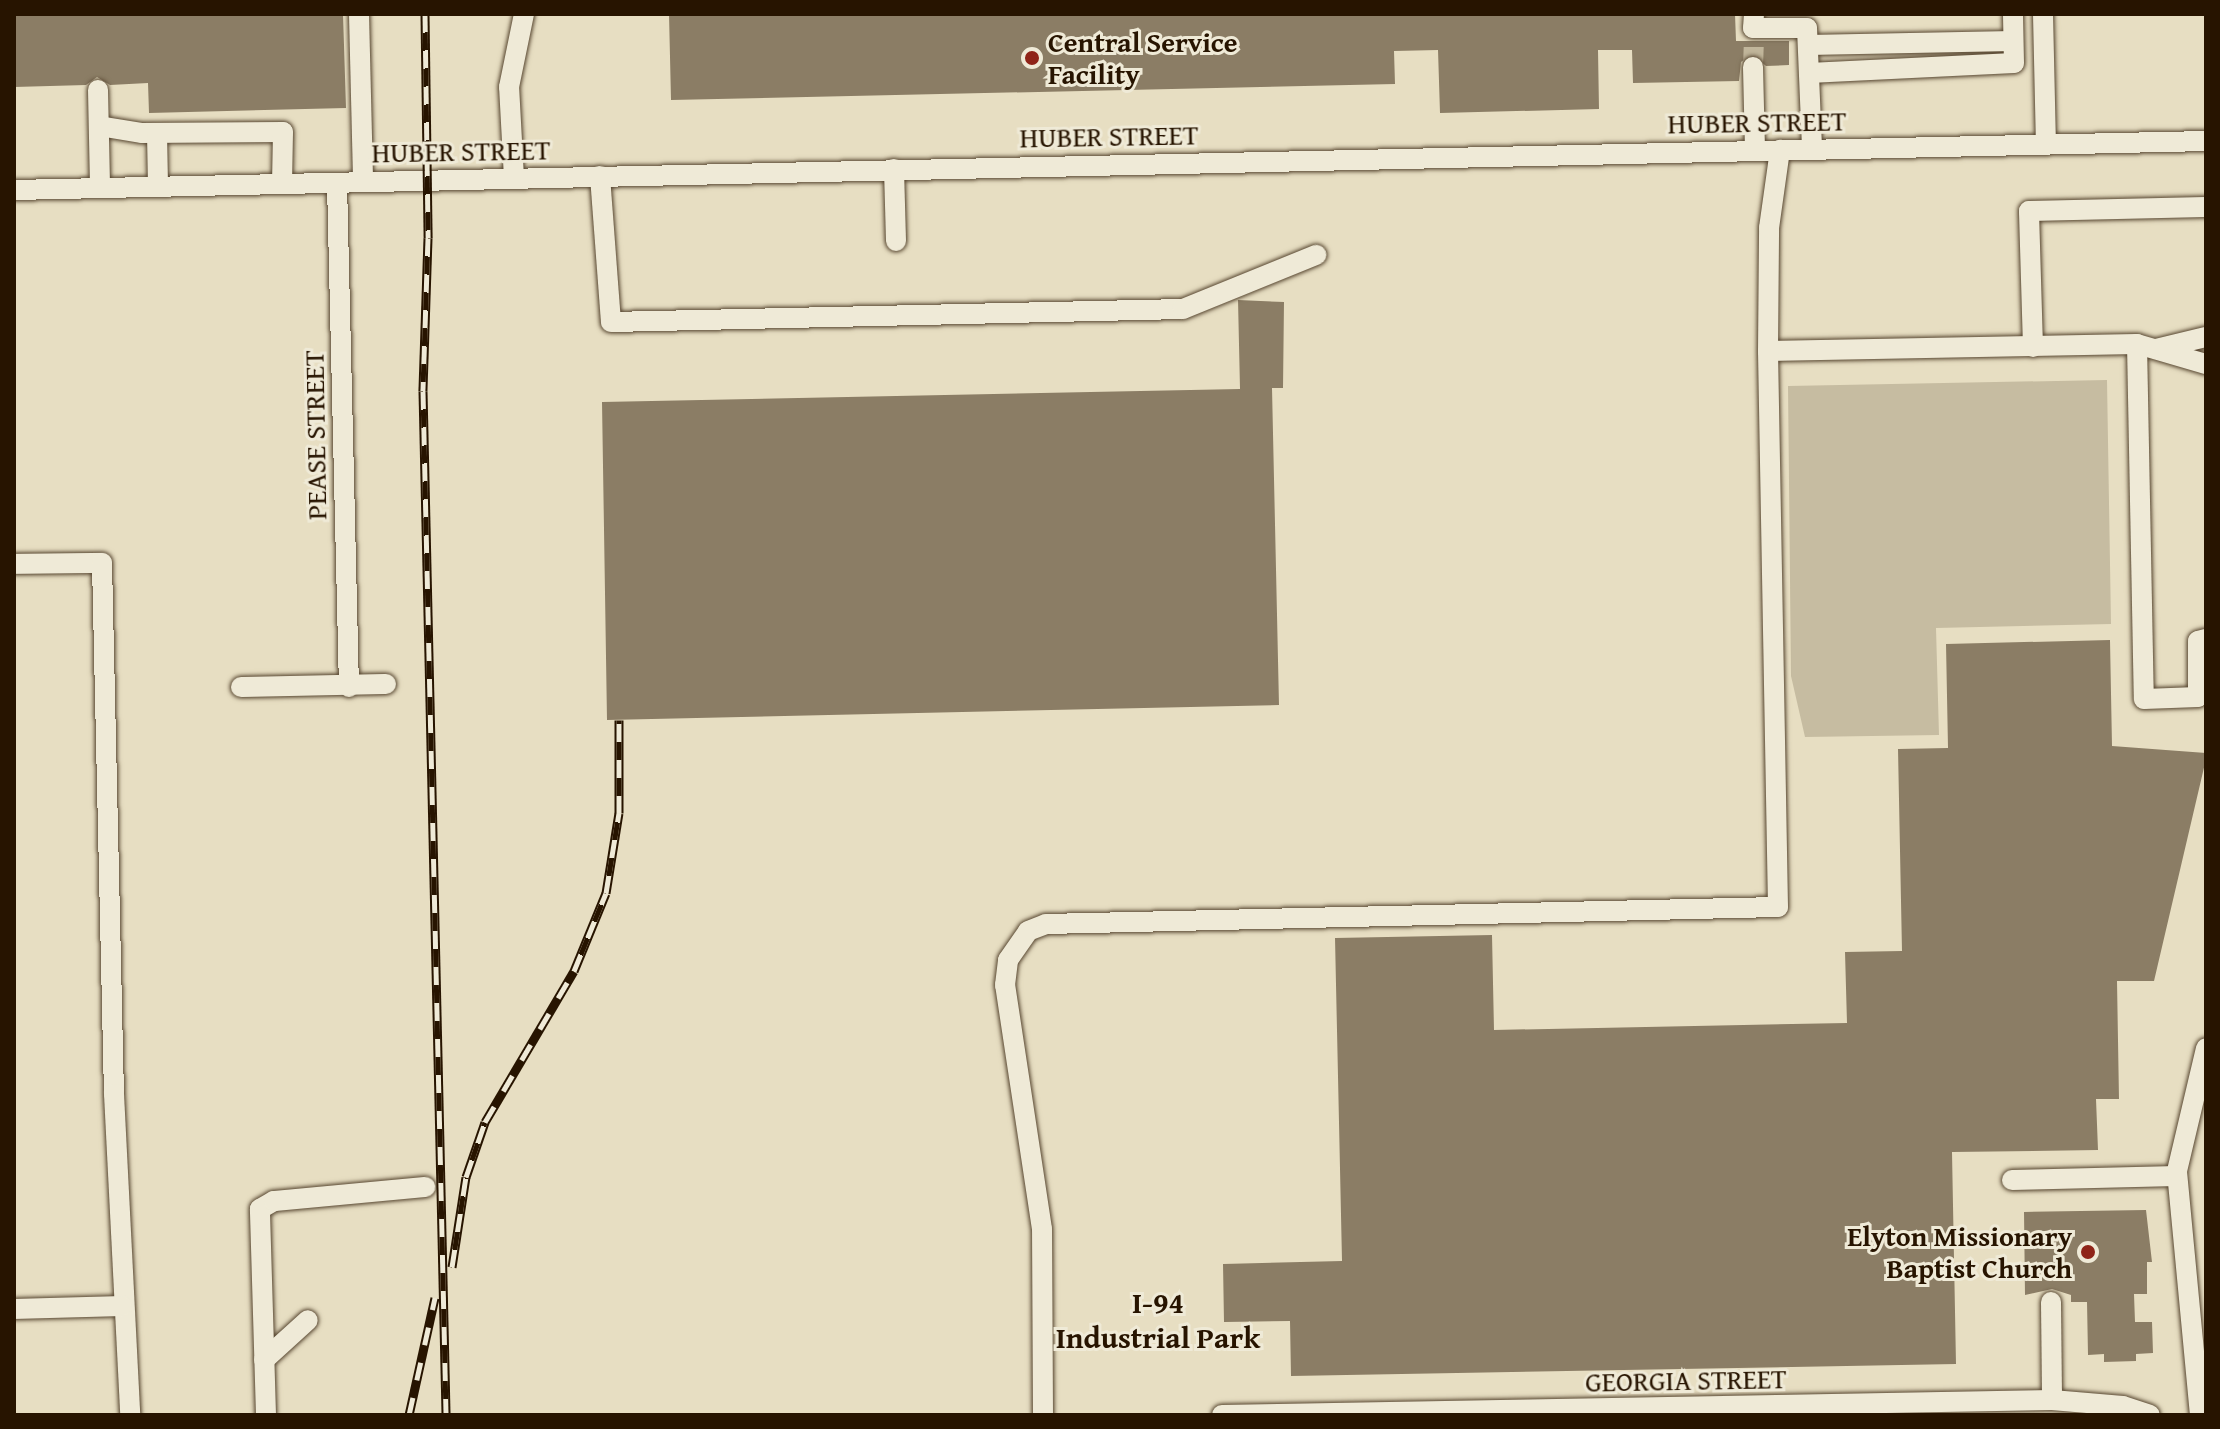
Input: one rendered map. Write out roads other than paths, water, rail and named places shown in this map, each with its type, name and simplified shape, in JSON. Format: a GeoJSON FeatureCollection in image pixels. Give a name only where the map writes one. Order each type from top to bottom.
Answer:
{"type":"FeatureCollection","features":[{"type":"Feature","properties":{"kind":"street"},"geometry":{"type":"LineString","coordinates":[[359,14],[363,181]]}},
{"type":"Feature","properties":{"kind":"street"},"geometry":{"type":"LineString","coordinates":[[514,178],[509,87],[524,14]]}},
{"type":"Feature","properties":{"kind":"street"},"geometry":{"type":"LineString","coordinates":[[1809,73],[2014,63],[2013,14]]}},
{"type":"Feature","properties":{"kind":"street"},"geometry":{"type":"LineString","coordinates":[[2043,14],[2046,144]]}},
{"type":"Feature","properties":{"kind":"street"},"geometry":{"type":"LineString","coordinates":[[1754,27],[2013,41]]}},
{"type":"Feature","properties":{"kind":"street"},"geometry":{"type":"LineString","coordinates":[[1807,29],[1812,149]]}},
{"type":"Feature","properties":{"kind":"street"},"geometry":{"type":"LineString","coordinates":[[1753,67],[1755,150]]}},
{"type":"Feature","properties":{"kind":"street"},"geometry":{"type":"LineString","coordinates":[[98,90],[100,187]]}},
{"type":"Feature","properties":{"kind":"street"},"geometry":{"type":"LineString","coordinates":[[99,126],[157,133],[283,132],[282,184]]}},
{"type":"Feature","properties":{"kind":"street"},"geometry":{"type":"LineString","coordinates":[[157,133],[158,186]]}},
{"type":"Feature","properties":{"kind":"street","name":"HUBER STREET"},"geometry":{"type":"LineString","coordinates":[[14,190],[2206,141]]}},
{"type":"Feature","properties":{"kind":"street"},"geometry":{"type":"LineString","coordinates":[[1043,1415],[1042,1229],[1005,985],[1008,960],[1028,931],[1046,924],[1778,907],[1768,351],[1769,228],[1780,150]]}},
{"type":"Feature","properties":{"kind":"street"},"geometry":{"type":"LineString","coordinates":[[894,169],[896,241]]}},
{"type":"Feature","properties":{"kind":"street"},"geometry":{"type":"LineString","coordinates":[[600,176],[611,322],[1183,309],[1316,255]]}},
{"type":"Feature","properties":{"kind":"street","name":"PEASE STREET"},"geometry":{"type":"LineString","coordinates":[[337,183],[349,687]]}},
{"type":"Feature","properties":{"kind":"street"},"geometry":{"type":"LineString","coordinates":[[2033,347],[2029,211],[2206,207]]}},
{"type":"Feature","properties":{"kind":"street"},"geometry":{"type":"LineString","coordinates":[[1768,351],[2147,346],[2206,337]]}},
{"type":"Feature","properties":{"kind":"street"},"geometry":{"type":"LineString","coordinates":[[2147,346],[2206,364]]}},
{"type":"Feature","properties":{"kind":"street"},"geometry":{"type":"LineString","coordinates":[[2147,346],[2144,699],[2198,697],[2198,641],[2206,639]]}},
{"type":"Feature","properties":{"kind":"street"},"geometry":{"type":"LineString","coordinates":[[14,564],[102,563],[122,1306],[130,1415]]}},
{"type":"Feature","properties":{"kind":"street"},"geometry":{"type":"LineString","coordinates":[[241,687],[386,684]]}},
{"type":"Feature","properties":{"kind":"street"},"geometry":{"type":"LineString","coordinates":[[2200,1415],[2177,1176],[2206,1048]]}},
{"type":"Feature","properties":{"kind":"street"},"geometry":{"type":"LineString","coordinates":[[2012,1180],[2177,1176]]}},
{"type":"Feature","properties":{"kind":"street"},"geometry":{"type":"LineString","coordinates":[[266,1415],[260,1209],[274,1201],[425,1187]]}},
{"type":"Feature","properties":{"kind":"street"},"geometry":{"type":"LineString","coordinates":[[2051,1302],[2052,1400]]}},
{"type":"Feature","properties":{"kind":"street"},"geometry":{"type":"LineString","coordinates":[[14,1309],[122,1306]]}},
{"type":"Feature","properties":{"kind":"street"},"geometry":{"type":"LineString","coordinates":[[264,1360],[308,1320]]}},
{"type":"Feature","properties":{"kind":"street","name":"GEORGIA STREET"},"geometry":{"type":"LineString","coordinates":[[1222,1415],[1772,1411],[2052,1400],[2123,1406],[2150,1415]]}},
{"type":"Feature","properties":{"kind":"tunnel"},"geometry":{"type":"LineString","coordinates":[[1753,67],[1754,41]]}},
{"type":"Feature","properties":{"kind":"railway"},"geometry":{"type":"LineString","coordinates":[[425,14],[428,238],[423,391],[446,1415]]}},
{"type":"Feature","properties":{"kind":"railway"},"geometry":{"type":"LineString","coordinates":[[452,1267],[466,1177],[485,1122],[574,971],[606,893],[619,813],[619,720]]}},
{"type":"Feature","properties":{"kind":"railway"},"geometry":{"type":"LineString","coordinates":[[409,1415],[435,1298]]}},
{"type":"Feature","properties":{"kind":"place","name":"Central Service Facility"},"geometry":{"type":"Point","coordinates":[1032,58]}},
{"type":"Feature","properties":{"kind":"place","name":"Elyton Missionary Baptist Church"},"geometry":{"type":"Point","coordinates":[2088,1252]}},
{"type":"Feature","properties":{"kind":"district","name":"I-94 Industrial Park"},"geometry":{"type":"Point","coordinates":[1158,1319]}}]}
